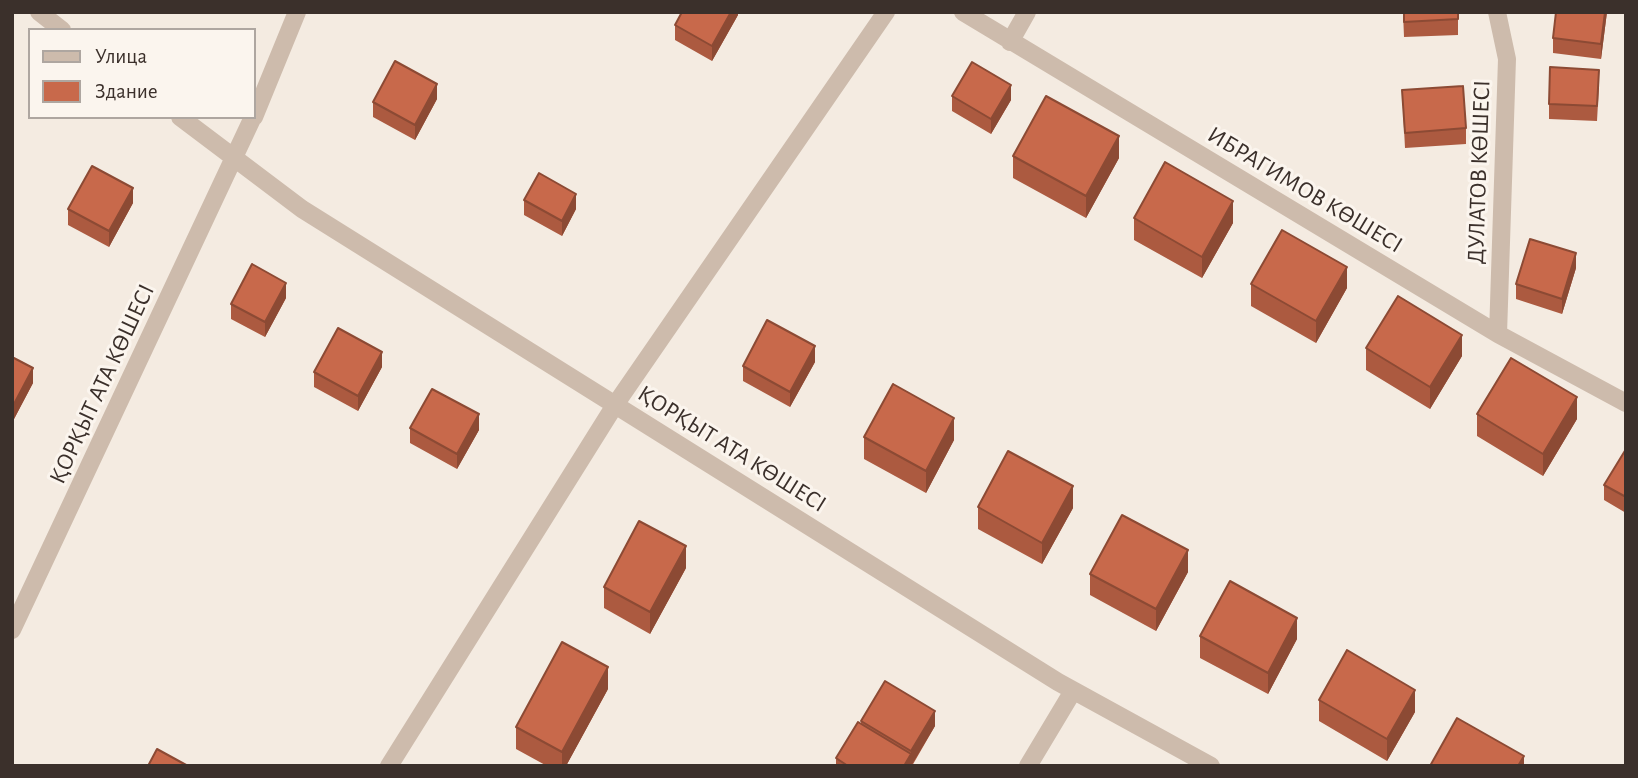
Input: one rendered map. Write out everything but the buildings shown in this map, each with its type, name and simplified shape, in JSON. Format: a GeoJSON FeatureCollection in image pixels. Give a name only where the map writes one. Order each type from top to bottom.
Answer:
{"type":"FeatureCollection","features":[{"type":"Feature","properties":{"kind":"street"},"geometry":{"type":"LineString","coordinates":[[39,12],[59,28]]}},
{"type":"Feature","properties":{"kind":"street"},"geometry":{"type":"LineString","coordinates":[[256,112],[297,12]]}},
{"type":"Feature","properties":{"kind":"street"},"geometry":{"type":"LineString","coordinates":[[388,766],[615,405],[886,12]]}},
{"type":"Feature","properties":{"kind":"street","name":"ИБРАГИМОВ КӨШЕСІ"},"geometry":{"type":"LineString","coordinates":[[963,12],[1498,334],[1626,403]]}},
{"type":"Feature","properties":{"kind":"street"},"geometry":{"type":"LineString","coordinates":[[1010,41],[1027,12]]}},
{"type":"Feature","properties":{"kind":"street","name":"ДУЛАТОВ КӨШЕСІ"},"geometry":{"type":"LineString","coordinates":[[1497,12],[1507,59],[1498,334]]}},
{"type":"Feature","properties":{"kind":"street","name":"ҚОРҚЫТ АТА КӨШЕСІ"},"geometry":{"type":"LineString","coordinates":[[183,119],[302,209],[1073,691],[1211,766]]}},
{"type":"Feature","properties":{"kind":"street"},"geometry":{"type":"LineString","coordinates":[[236,159],[253,119]]}},
{"type":"Feature","properties":{"kind":"street","name":"ҚОРҚЫТ АТА КӨШЕСІ"},"geometry":{"type":"LineString","coordinates":[[12,630],[236,159]]}},
{"type":"Feature","properties":{"kind":"street"},"geometry":{"type":"LineString","coordinates":[[1028,766],[1073,691]]}}]}
